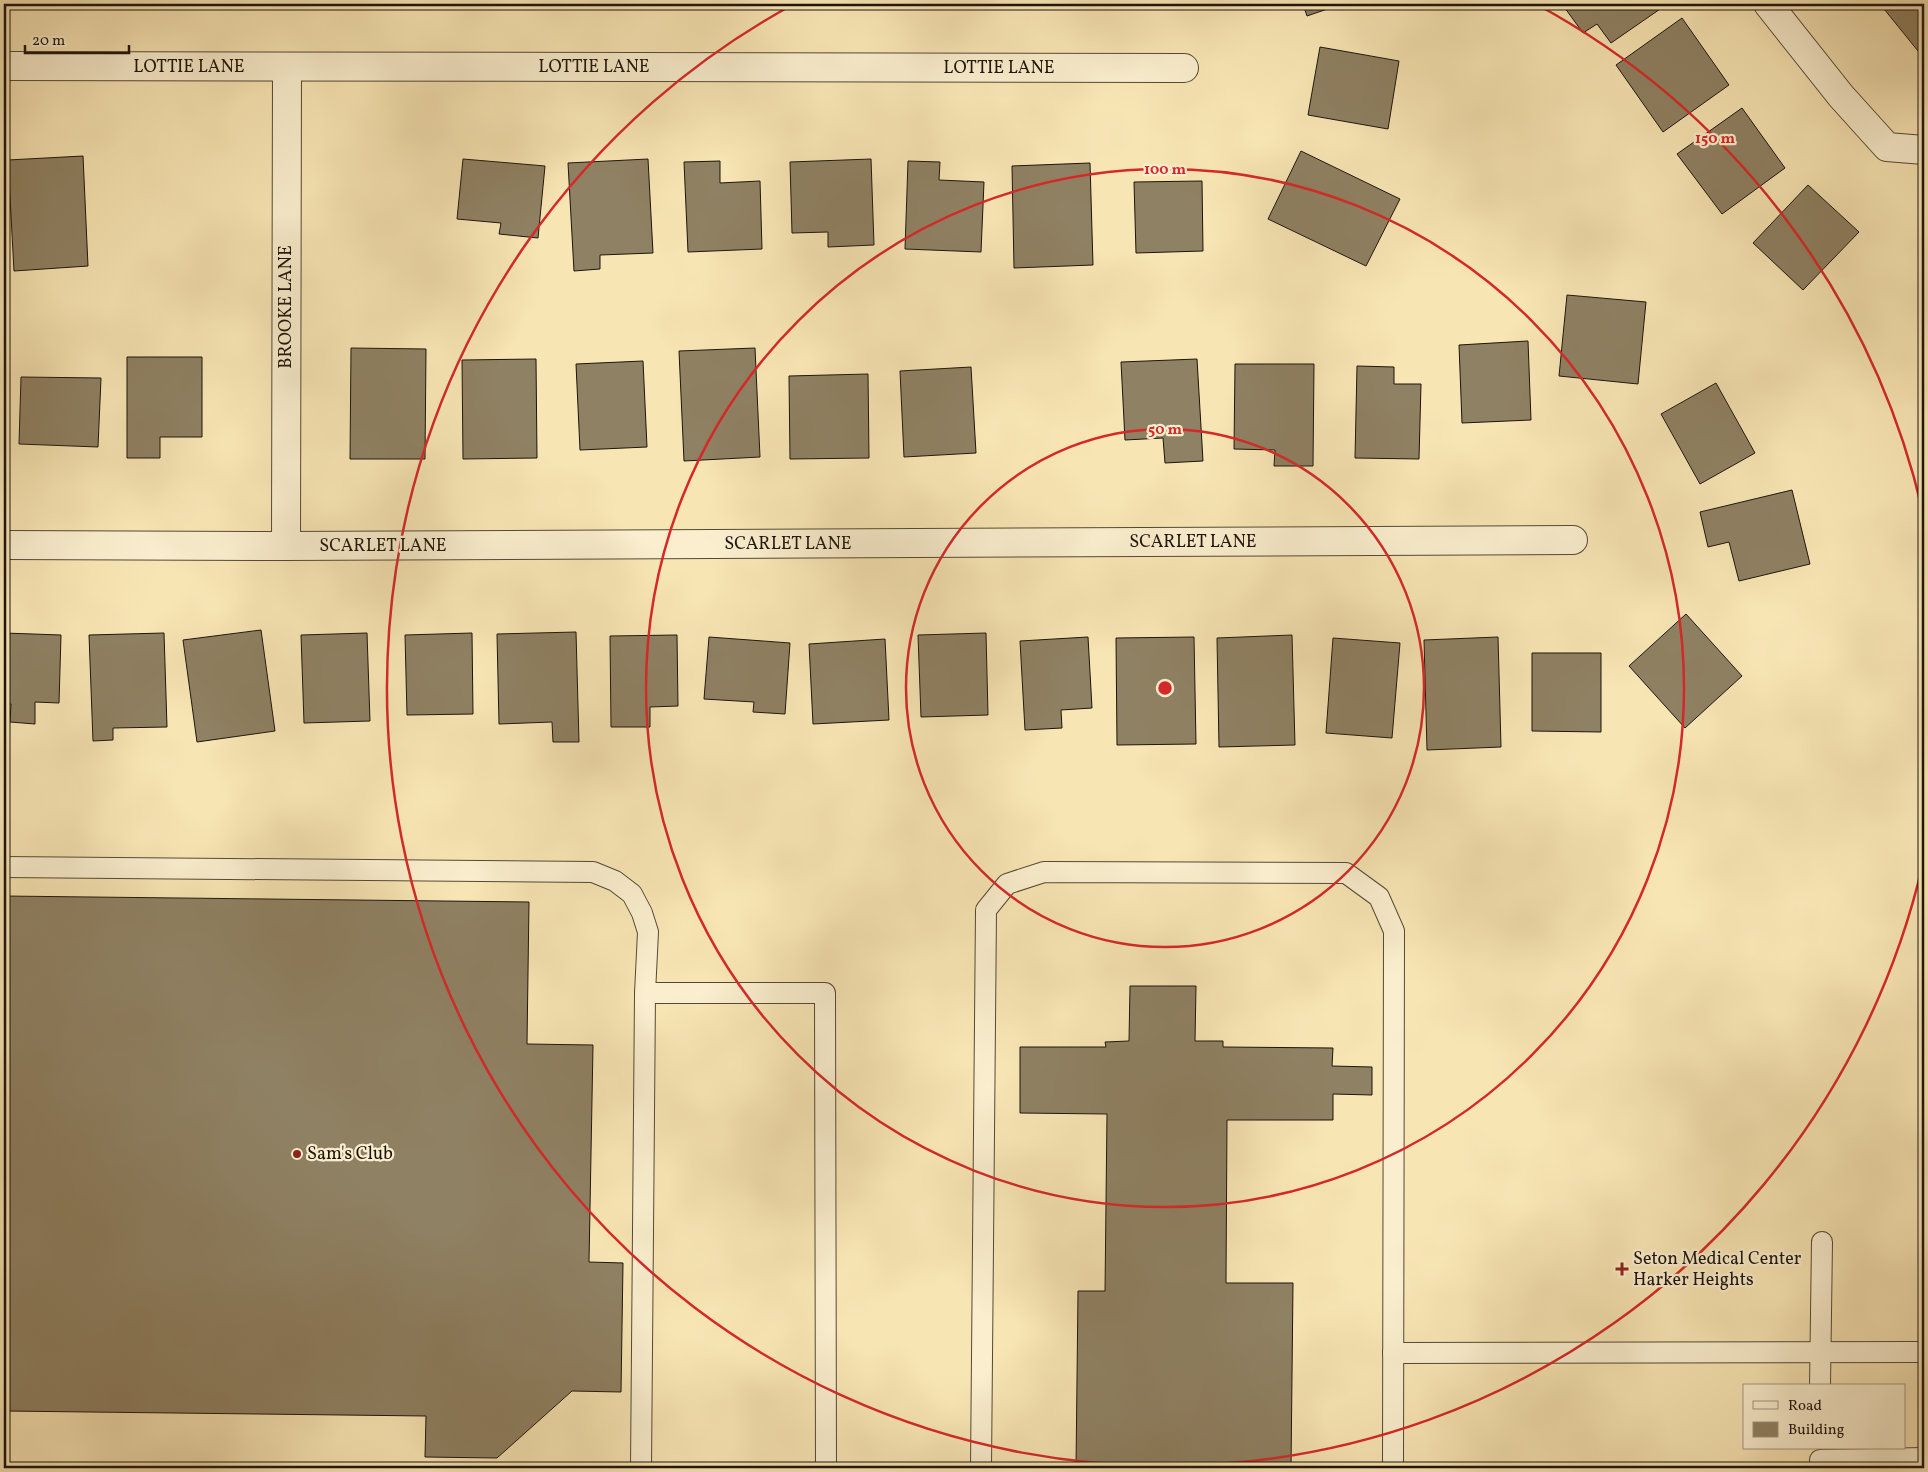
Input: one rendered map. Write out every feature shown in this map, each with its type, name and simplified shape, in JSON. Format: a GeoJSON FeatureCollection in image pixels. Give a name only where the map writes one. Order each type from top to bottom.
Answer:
{"type":"FeatureCollection","features":[{"type":"Feature","properties":{"kind":"street"},"geometry":{"type":"LineString","coordinates":[[1768,4],[1841,96],[1887,147],[1924,150]]}},
{"type":"Feature","properties":{"kind":"street","name":"LOTTIE LANE"},"geometry":{"type":"LineString","coordinates":[[4,66],[1184,68]]}},
{"type":"Feature","properties":{"kind":"street","name":"BROOKE LANE"},"geometry":{"type":"LineString","coordinates":[[286,546],[287,67]]}},
{"type":"Feature","properties":{"kind":"street","name":"SCARLET LANE"},"geometry":{"type":"LineString","coordinates":[[4,545],[286,546],[1573,540]]}},
{"type":"Feature","properties":{"kind":"lane"},"geometry":{"type":"LineString","coordinates":[[4,867],[593,872],[614,881],[632,894],[642,913],[648,932],[645,993],[641,1468]]}},
{"type":"Feature","properties":{"kind":"lane"},"geometry":{"type":"LineString","coordinates":[[981,1468],[986,910],[1007,884],[1044,872],[1346,873],[1379,897],[1394,931],[1393,1468]]}},
{"type":"Feature","properties":{"kind":"lane"},"geometry":{"type":"LineString","coordinates":[[645,993],[825,993],[826,1468]]}},
{"type":"Feature","properties":{"kind":"lane"},"geometry":{"type":"LineString","coordinates":[[1820,1384],[1822,1242]]}},
{"type":"Feature","properties":{"kind":"lane"},"geometry":{"type":"LineString","coordinates":[[1393,1353],[1924,1352]]}},
{"type":"Feature","properties":{"kind":"lane"},"geometry":{"type":"LineString","coordinates":[[1820,1459],[1924,1458]]}},
{"type":"Feature","properties":{"kind":"building"},"geometry":{"type":"Polygon","coordinates":[[[1303,4],[1342,4],[1307,16],[1303,4]]]}},
{"type":"Feature","properties":{"kind":"building"},"geometry":{"type":"Polygon","coordinates":[[[1562,4],[1661,4],[1663,7],[1611,43],[1597,24],[1583,33],[1562,4]]]}},
{"type":"Feature","properties":{"kind":"building"},"geometry":{"type":"Polygon","coordinates":[[[1880,4],[1924,4],[1924,46],[1918,51],[1880,4]]]}},
{"type":"Feature","properties":{"kind":"building"},"geometry":{"type":"Polygon","coordinates":[[[1682,18],[1729,85],[1663,132],[1616,65],[1682,18]]]}},
{"type":"Feature","properties":{"kind":"building"},"geometry":{"type":"Polygon","coordinates":[[[1320,47],[1399,61],[1388,129],[1308,115],[1320,47]]]}},
{"type":"Feature","properties":{"kind":"building"},"geometry":{"type":"Polygon","coordinates":[[[1742,108],[1785,168],[1722,214],[1677,154],[1742,108]]]}},
{"type":"Feature","properties":{"kind":"building"},"geometry":{"type":"Polygon","coordinates":[[[1301,151],[1400,199],[1366,266],[1268,219],[1301,151]]]}},
{"type":"Feature","properties":{"kind":"building"},"geometry":{"type":"Polygon","coordinates":[[[83,156],[88,266],[14,271],[8,160],[83,156]]]}},
{"type":"Feature","properties":{"kind":"building"},"geometry":{"type":"Polygon","coordinates":[[[463,159],[545,166],[538,238],[499,234],[501,223],[457,219],[463,159]]]}},
{"type":"Feature","properties":{"kind":"building"},"geometry":{"type":"Polygon","coordinates":[[[648,159],[653,253],[600,255],[600,269],[574,271],[568,163],[648,159]]]}},
{"type":"Feature","properties":{"kind":"building"},"geometry":{"type":"Polygon","coordinates":[[[871,159],[874,245],[828,247],[828,232],[792,233],[790,162],[871,159]]]}},
{"type":"Feature","properties":{"kind":"building"},"geometry":{"type":"Polygon","coordinates":[[[720,161],[720,183],[760,181],[762,249],[688,252],[684,162],[720,161]]]}},
{"type":"Feature","properties":{"kind":"building"},"geometry":{"type":"Polygon","coordinates":[[[908,161],[940,162],[939,180],[984,182],[981,252],[905,249],[908,161]]]}},
{"type":"Feature","properties":{"kind":"building"},"geometry":{"type":"Polygon","coordinates":[[[1090,163],[1093,265],[1014,268],[1012,166],[1090,163]]]}},
{"type":"Feature","properties":{"kind":"building"},"geometry":{"type":"Polygon","coordinates":[[[1202,181],[1203,251],[1136,253],[1134,182],[1202,181]]]}},
{"type":"Feature","properties":{"kind":"building"},"geometry":{"type":"Polygon","coordinates":[[[1808,185],[1859,232],[1803,290],[1753,243],[1808,185]]]}},
{"type":"Feature","properties":{"kind":"building"},"geometry":{"type":"Polygon","coordinates":[[[1924,251],[1924,267],[1919,252],[1924,251]]]}},
{"type":"Feature","properties":{"kind":"building"},"geometry":{"type":"Polygon","coordinates":[[[1567,295],[1646,302],[1638,384],[1559,376],[1567,295]]]}},
{"type":"Feature","properties":{"kind":"building"},"geometry":{"type":"Polygon","coordinates":[[[1528,341],[1531,420],[1462,423],[1459,345],[1528,341]]]}},
{"type":"Feature","properties":{"kind":"building"},"geometry":{"type":"Polygon","coordinates":[[[351,348],[426,349],[425,459],[350,459],[351,348]]]}},
{"type":"Feature","properties":{"kind":"building"},"geometry":{"type":"Polygon","coordinates":[[[755,348],[760,457],[684,461],[679,351],[755,348]]]}},
{"type":"Feature","properties":{"kind":"building"},"geometry":{"type":"Polygon","coordinates":[[[127,357],[202,357],[202,437],[160,437],[160,458],[127,458],[127,357]]]}},
{"type":"Feature","properties":{"kind":"building"},"geometry":{"type":"Polygon","coordinates":[[[536,359],[537,458],[463,459],[462,360],[536,359]]]}},
{"type":"Feature","properties":{"kind":"building"},"geometry":{"type":"Polygon","coordinates":[[[1197,359],[1203,461],[1165,463],[1163,438],[1125,440],[1121,362],[1197,359]]]}},
{"type":"Feature","properties":{"kind":"building"},"geometry":{"type":"Polygon","coordinates":[[[643,361],[647,447],[580,450],[576,364],[643,361]]]}},
{"type":"Feature","properties":{"kind":"building"},"geometry":{"type":"Polygon","coordinates":[[[1235,364],[1314,364],[1313,466],[1274,466],[1275,450],[1234,449],[1235,364]]]}},
{"type":"Feature","properties":{"kind":"building"},"geometry":{"type":"Polygon","coordinates":[[[1357,366],[1394,367],[1394,384],[1421,384],[1419,459],[1355,458],[1357,366]]]}},
{"type":"Feature","properties":{"kind":"building"},"geometry":{"type":"Polygon","coordinates":[[[971,367],[976,453],[904,457],[900,371],[971,367]]]}},
{"type":"Feature","properties":{"kind":"building"},"geometry":{"type":"Polygon","coordinates":[[[868,374],[869,458],[790,459],[789,376],[868,374]]]}},
{"type":"Feature","properties":{"kind":"building"},"geometry":{"type":"Polygon","coordinates":[[[21,377],[101,378],[98,447],[19,444],[21,377]]]}},
{"type":"Feature","properties":{"kind":"building"},"geometry":{"type":"Polygon","coordinates":[[[1716,383],[1755,453],[1700,484],[1661,414],[1716,383]]]}},
{"type":"Feature","properties":{"kind":"building"},"geometry":{"type":"Polygon","coordinates":[[[1792,490],[1810,564],[1739,581],[1729,542],[1708,547],[1700,512],[1792,490]]]}},
{"type":"Feature","properties":{"kind":"building"},"geometry":{"type":"Polygon","coordinates":[[[1686,614],[1742,676],[1685,728],[1629,666],[1686,614]]]}},
{"type":"Feature","properties":{"kind":"building"},"geometry":{"type":"Polygon","coordinates":[[[261,630],[275,731],[197,742],[183,640],[261,630]]]}},
{"type":"Feature","properties":{"kind":"building"},"geometry":{"type":"Polygon","coordinates":[[[576,632],[579,742],[553,742],[552,722],[499,724],[497,634],[576,632]]]}},
{"type":"Feature","properties":{"kind":"building"},"geometry":{"type":"Polygon","coordinates":[[[4,633],[61,635],[59,703],[35,702],[35,724],[10,722],[11,704],[4,704],[4,633]]]}},
{"type":"Feature","properties":{"kind":"building"},"geometry":{"type":"Polygon","coordinates":[[[164,633],[167,727],[113,728],[113,740],[93,741],[89,635],[164,633]]]}},
{"type":"Feature","properties":{"kind":"building"},"geometry":{"type":"Polygon","coordinates":[[[367,633],[370,721],[304,723],[301,635],[367,633]]]}},
{"type":"Feature","properties":{"kind":"building"},"geometry":{"type":"Polygon","coordinates":[[[472,633],[473,714],[407,715],[405,635],[472,633]]]}},
{"type":"Feature","properties":{"kind":"building"},"geometry":{"type":"Polygon","coordinates":[[[986,633],[988,715],[921,717],[918,635],[986,633]]]}},
{"type":"Feature","properties":{"kind":"building"},"geometry":{"type":"Polygon","coordinates":[[[677,635],[678,706],[650,707],[650,727],[611,727],[610,636],[677,635]]]}},
{"type":"Feature","properties":{"kind":"building"},"geometry":{"type":"Polygon","coordinates":[[[1292,635],[1295,745],[1219,747],[1217,638],[1292,635]]]}},
{"type":"Feature","properties":{"kind":"building"},"geometry":{"type":"Polygon","coordinates":[[[709,637],[790,643],[785,714],[753,712],[754,702],[704,699],[709,637]]]}},
{"type":"Feature","properties":{"kind":"building"},"geometry":{"type":"Polygon","coordinates":[[[1088,637],[1092,708],[1061,710],[1062,728],[1025,730],[1020,641],[1088,637]]]}},
{"type":"Feature","properties":{"kind":"building"},"geometry":{"type":"Polygon","coordinates":[[[1194,637],[1196,744],[1117,745],[1116,638],[1194,637]]]}},
{"type":"Feature","properties":{"kind":"building"},"geometry":{"type":"Polygon","coordinates":[[[1498,637],[1501,747],[1427,750],[1424,640],[1498,637]]]}},
{"type":"Feature","properties":{"kind":"building"},"geometry":{"type":"Polygon","coordinates":[[[1333,638],[1400,643],[1392,738],[1326,733],[1333,638]]]}},
{"type":"Feature","properties":{"kind":"building"},"geometry":{"type":"Polygon","coordinates":[[[885,639],[889,720],[813,724],[809,644],[885,639]]]}},
{"type":"Feature","properties":{"kind":"building"},"geometry":{"type":"Polygon","coordinates":[[[1532,653],[1601,653],[1601,732],[1532,731],[1532,653]]]}},
{"type":"Feature","properties":{"kind":"building","name":"Sam's Club"},"geometry":{"type":"Polygon","coordinates":[[[4,896],[529,902],[527,1044],[593,1045],[589,1262],[623,1263],[621,1392],[572,1391],[497,1458],[425,1457],[426,1416],[4,1411],[4,896]]]}},
{"type":"Feature","properties":{"kind":"building"},"geometry":{"type":"Polygon","coordinates":[[[1130,986],[1196,986],[1195,1041],[1223,1041],[1223,1047],[1333,1048],[1332,1066],[1372,1067],[1372,1095],[1333,1094],[1333,1120],[1227,1120],[1226,1283],[1293,1283],[1291,1468],[1076,1468],[1078,1291],[1105,1291],[1107,1114],[1020,1113],[1020,1047],[1106,1047],[1105,1042],[1129,1041],[1130,986]]]}},
{"type":"Feature","properties":{"kind":"place","name":"Sam's Club"},"geometry":{"type":"Point","coordinates":[297,1154]}},
{"type":"Feature","properties":{"kind":"place","name":"Seton Medical Center Harker Heights"},"geometry":{"type":"Point","coordinates":[1622,1269]}}]}
